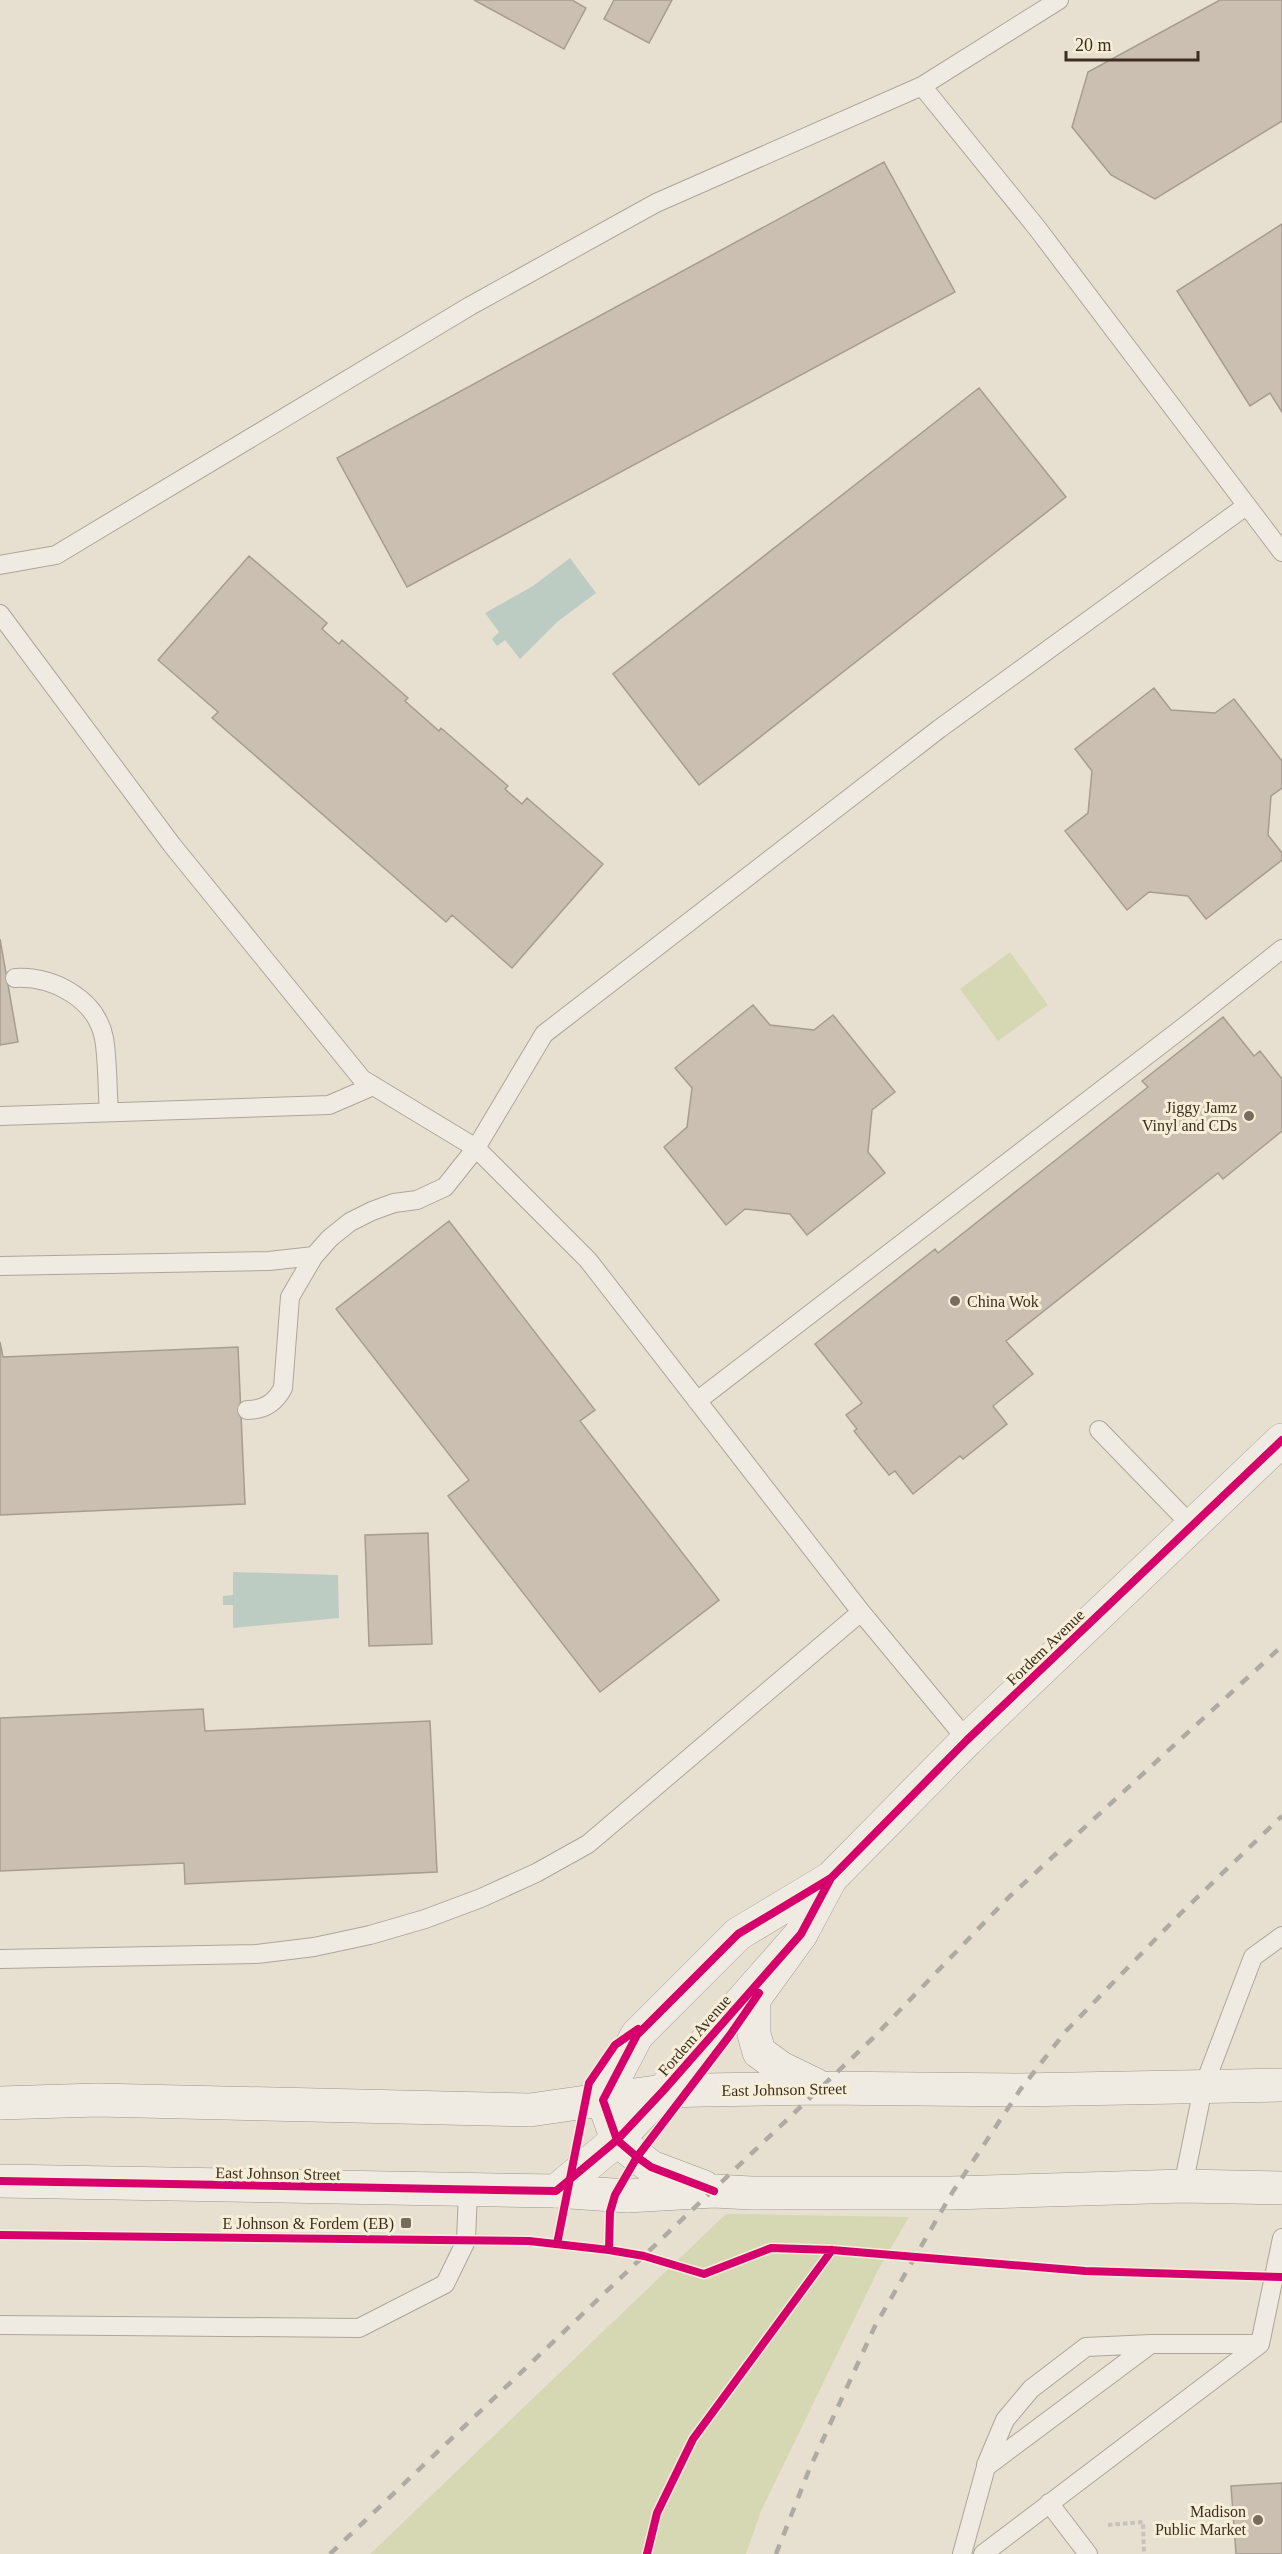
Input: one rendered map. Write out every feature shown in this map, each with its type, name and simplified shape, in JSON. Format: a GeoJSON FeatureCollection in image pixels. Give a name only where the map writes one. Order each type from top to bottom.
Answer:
{"type":"FeatureCollection","features":[{"type":"Feature","properties":{"kind":"main road","name":"Fordem Avenue"},"geometry":{"type":"LineString","coordinates":[[603,2100],[637,2035],[738,1934],[831,1878],[967,1740],[1282,1440]]}},
{"type":"Feature","properties":{"kind":"main road","name":"Fordem Avenue"},"geometry":{"type":"LineString","coordinates":[[556,2191],[617,2140],[801,1934],[831,1878]]}},
{"type":"Feature","properties":{"kind":"main road"},"geometry":{"type":"LineString","coordinates":[[801,1934],[754,1999],[754,2034],[759,2052],[781,2068],[820,2088]]}},
{"type":"Feature","properties":{"kind":"main road","name":"East Johnson Street"},"geometry":{"type":"LineString","coordinates":[[0,2103],[97,2100],[530,2110],[663,2091],[820,2088],[1020,2090],[1282,2085]]}},
{"type":"Feature","properties":{"kind":"main road"},"geometry":{"type":"LineString","coordinates":[[603,2100],[617,2140],[651,2167],[714,2191]]}},
{"type":"Feature","properties":{"kind":"main road","name":"East Johnson Street"},"geometry":{"type":"LineString","coordinates":[[0,2181],[556,2191],[627,2196],[714,2191],[952,2193],[1183,2186],[1282,2188]]}},
{"type":"Feature","properties":{"kind":"lane"},"geometry":{"type":"LineString","coordinates":[[0,565],[56,555],[470,306],[656,203],[922,86],[1059,0]]}},
{"type":"Feature","properties":{"kind":"lane"},"geometry":{"type":"LineString","coordinates":[[922,86],[1036,228],[1282,552]]}},
{"type":"Feature","properties":{"kind":"lane"},"geometry":{"type":"LineString","coordinates":[[247,1410],[258,1410],[269,1405],[278,1398],[283,1388],[290,1297],[314,1256],[330,1238],[350,1222],[372,1210],[394,1203],[417,1200],[445,1187],[476,1148],[544,1034],[939,729],[1246,506]]}},
{"type":"Feature","properties":{"kind":"lane"},"geometry":{"type":"LineString","coordinates":[[0,614],[172,845],[362,1079],[476,1148],[588,1260],[861,1612],[967,1740]]}},
{"type":"Feature","properties":{"kind":"lane"},"geometry":{"type":"LineString","coordinates":[[697,1401],[1282,950]]}},
{"type":"Feature","properties":{"kind":"lane"},"geometry":{"type":"LineString","coordinates":[[15,978],[40,979],[56,983],[84,1003],[96,1019],[104,1037],[109,1112]]}},
{"type":"Feature","properties":{"kind":"lane"},"geometry":{"type":"LineString","coordinates":[[0,1116],[328,1105],[373,1086]]}},
{"type":"Feature","properties":{"kind":"lane"},"geometry":{"type":"LineString","coordinates":[[0,1266],[269,1261],[314,1256]]}},
{"type":"Feature","properties":{"kind":"lane"},"geometry":{"type":"LineString","coordinates":[[1099,1430],[1192,1526]]}},
{"type":"Feature","properties":{"kind":"lane"},"geometry":{"type":"LineString","coordinates":[[0,1959],[257,1954],[314,1947],[370,1935],[425,1919],[481,1898],[536,1873],[588,1844],[861,1612]]}},
{"type":"Feature","properties":{"kind":"lane"},"geometry":{"type":"LineString","coordinates":[[1183,2186],[1203,2088],[1253,1957],[1282,1936]]}},
{"type":"Feature","properties":{"kind":"lane"},"geometry":{"type":"LineString","coordinates":[[0,2325],[360,2328],[445,2284],[466,2241],[468,2191]]}},
{"type":"Feature","properties":{"kind":"lane"},"geometry":{"type":"LineString","coordinates":[[983,2554],[1260,2344],[1282,2238]]}},
{"type":"Feature","properties":{"kind":"lane"},"geometry":{"type":"LineString","coordinates":[[962,2554],[986,2467],[1005,2420],[1031,2389],[1086,2347],[1151,2344],[1260,2344]]}},
{"type":"Feature","properties":{"kind":"lane"},"geometry":{"type":"LineString","coordinates":[[986,2467],[1151,2344]]}},
{"type":"Feature","properties":{"kind":"lane"},"geometry":{"type":"LineString","coordinates":[[1049,2503],[1088,2554]]}},
{"type":"Feature","properties":{"kind":"green space"},"geometry":{"type":"Polygon","coordinates":[[[1010,952],[1048,1005],[998,1041],[960,989],[1010,952]]]}},
{"type":"Feature","properties":{"kind":"green space"},"geometry":{"type":"Polygon","coordinates":[[[726,2214],[909,2217],[878,2270],[761,2511],[746,2554],[370,2554],[726,2214]]]}},
{"type":"Feature","properties":{"kind":"shaded area"},"geometry":{"type":"Polygon","coordinates":[[[570,558],[596,593],[557,622],[520,659],[505,640],[497,646],[492,639],[499,632],[485,613],[533,586],[570,558]]]}},
{"type":"Feature","properties":{"kind":"shaded area"},"geometry":{"type":"Polygon","coordinates":[[[233,1572],[338,1575],[339,1618],[233,1628],[233,1605],[223,1605],[223,1596],[233,1595],[233,1572]]]}},
{"type":"Feature","properties":{"kind":"building"},"geometry":{"type":"Polygon","coordinates":[[[474,0],[572,0],[586,8],[564,49],[474,0]]]}},
{"type":"Feature","properties":{"kind":"building"},"geometry":{"type":"Polygon","coordinates":[[[614,0],[672,0],[649,43],[604,19],[614,0]]]}},
{"type":"Feature","properties":{"kind":"building"},"geometry":{"type":"Polygon","coordinates":[[[1220,0],[1282,0],[1282,121],[1155,199],[1111,175],[1072,127],[1088,72],[1220,0]]]}},
{"type":"Feature","properties":{"kind":"building"},"geometry":{"type":"Polygon","coordinates":[[[884,162],[955,292],[407,587],[337,458],[884,162]]]}},
{"type":"Feature","properties":{"kind":"building"},"geometry":{"type":"Polygon","coordinates":[[[1282,224],[1282,412],[1270,393],[1250,406],[1177,291],[1282,224]]]}},
{"type":"Feature","properties":{"kind":"building"},"geometry":{"type":"Polygon","coordinates":[[[979,388],[1066,497],[699,785],[613,674],[979,388]]]}},
{"type":"Feature","properties":{"kind":"building"},"geometry":{"type":"Polygon","coordinates":[[[249,556],[327,623],[322,629],[339,644],[342,640],[408,698],[405,701],[439,731],[441,728],[508,786],[505,789],[522,804],[527,798],[603,864],[512,968],[452,915],[446,922],[212,718],[218,712],[158,660],[249,556]]]}},
{"type":"Feature","properties":{"kind":"building"},"geometry":{"type":"Polygon","coordinates":[[[1154,688],[1171,710],[1215,713],[1234,699],[1282,761],[1282,788],[1271,796],[1268,835],[1282,853],[1282,860],[1206,919],[1188,896],[1149,892],[1127,910],[1065,831],[1088,813],[1092,771],[1075,749],[1154,688]]]}},
{"type":"Feature","properties":{"kind":"building"},"geometry":{"type":"Polygon","coordinates":[[[0,939],[18,1042],[0,1045],[0,939]]]}},
{"type":"Feature","properties":{"kind":"building"},"geometry":{"type":"Polygon","coordinates":[[[753,1005],[770,1025],[814,1030],[833,1015],[895,1092],[872,1110],[868,1152],[885,1173],[807,1235],[790,1214],[745,1209],[726,1225],[664,1147],[687,1127],[692,1088],[675,1068],[753,1005]]]}},
{"type":"Feature","properties":{"kind":"building"},"geometry":{"type":"Polygon","coordinates":[[[1223,1017],[1254,1056],[1260,1051],[1282,1079],[1282,1131],[1223,1179],[1218,1173],[1006,1341],[1033,1374],[993,1406],[1007,1424],[963,1459],[960,1456],[913,1494],[895,1471],[889,1475],[854,1431],[857,1429],[846,1415],[862,1403],[815,1344],[935,1249],[938,1253],[1148,1087],[1142,1081],[1223,1017]]]}},
{"type":"Feature","properties":{"kind":"building"},"geometry":{"type":"Polygon","coordinates":[[[449,1221],[595,1410],[580,1421],[719,1600],[600,1692],[448,1496],[469,1480],[336,1309],[449,1221]]]}},
{"type":"Feature","properties":{"kind":"building"},"geometry":{"type":"Polygon","coordinates":[[[0,1342],[3,1357],[238,1347],[245,1504],[0,1515],[0,1342]]]}},
{"type":"Feature","properties":{"kind":"building"},"geometry":{"type":"Polygon","coordinates":[[[428,1533],[432,1644],[369,1646],[365,1535],[428,1533]]]}},
{"type":"Feature","properties":{"kind":"building"},"geometry":{"type":"Polygon","coordinates":[[[203,1709],[205,1731],[430,1721],[437,1872],[185,1884],[184,1863],[0,1871],[0,1718],[203,1709]]]}},
{"type":"Feature","properties":{"kind":"building","name":"Madison Public Market"},"geometry":{"type":"Polygon","coordinates":[[[1282,2483],[1282,2554],[1236,2554],[1231,2486],[1282,2483]]]}},
{"type":"Feature","properties":{"kind":"railway"},"geometry":{"type":"LineString","coordinates":[[330,2554],[873,2038],[1009,1897],[1282,1646]]}},
{"type":"Feature","properties":{"kind":"railway"},"geometry":{"type":"LineString","coordinates":[[776,2554],[809,2470],[875,2326],[952,2193],[1020,2090],[1066,2031],[1180,1914],[1282,1816]]}},
{"type":"Feature","properties":{"kind":"cycle path"},"geometry":{"type":"LineString","coordinates":[[714,2191],[651,2167],[617,2140],[603,2100],[637,2035],[738,1934],[831,1878],[967,1740],[1282,1440]]}},
{"type":"Feature","properties":{"kind":"cycle path"},"geometry":{"type":"LineString","coordinates":[[0,2181],[556,2191],[617,2140],[801,1934],[831,1878]]}},
{"type":"Feature","properties":{"kind":"cycle path"},"geometry":{"type":"LineString","coordinates":[[609,2250],[610,2212],[615,2195],[637,2157],[730,2035],[759,1993]]}},
{"type":"Feature","properties":{"kind":"cycle path"},"geometry":{"type":"LineString","coordinates":[[557,2244],[589,2083],[615,2045],[638,2029]]}},
{"type":"Feature","properties":{"kind":"cycle path"},"geometry":{"type":"LineString","coordinates":[[0,2235],[529,2241],[644,2256],[704,2274],[771,2248],[832,2250],[1085,2271],[1282,2277]]}},
{"type":"Feature","properties":{"kind":"cycle path"},"geometry":{"type":"LineString","coordinates":[[647,2554],[657,2513],[693,2439],[832,2250]]}},
{"type":"Feature","properties":{"kind":"place","name":"Jiggy Jamz Vinyl and CDs"},"geometry":{"type":"Point","coordinates":[1249,1116]}},
{"type":"Feature","properties":{"kind":"place","name":"China Wok"},"geometry":{"type":"Point","coordinates":[955,1301]}},
{"type":"Feature","properties":{"kind":"place","name":"E Johnson & Fordem (EB)"},"geometry":{"type":"Point","coordinates":[406,2223]}},
{"type":"Feature","properties":{"kind":"place","name":"Madison Public Market"},"geometry":{"type":"Point","coordinates":[1258,2520]}}]}
